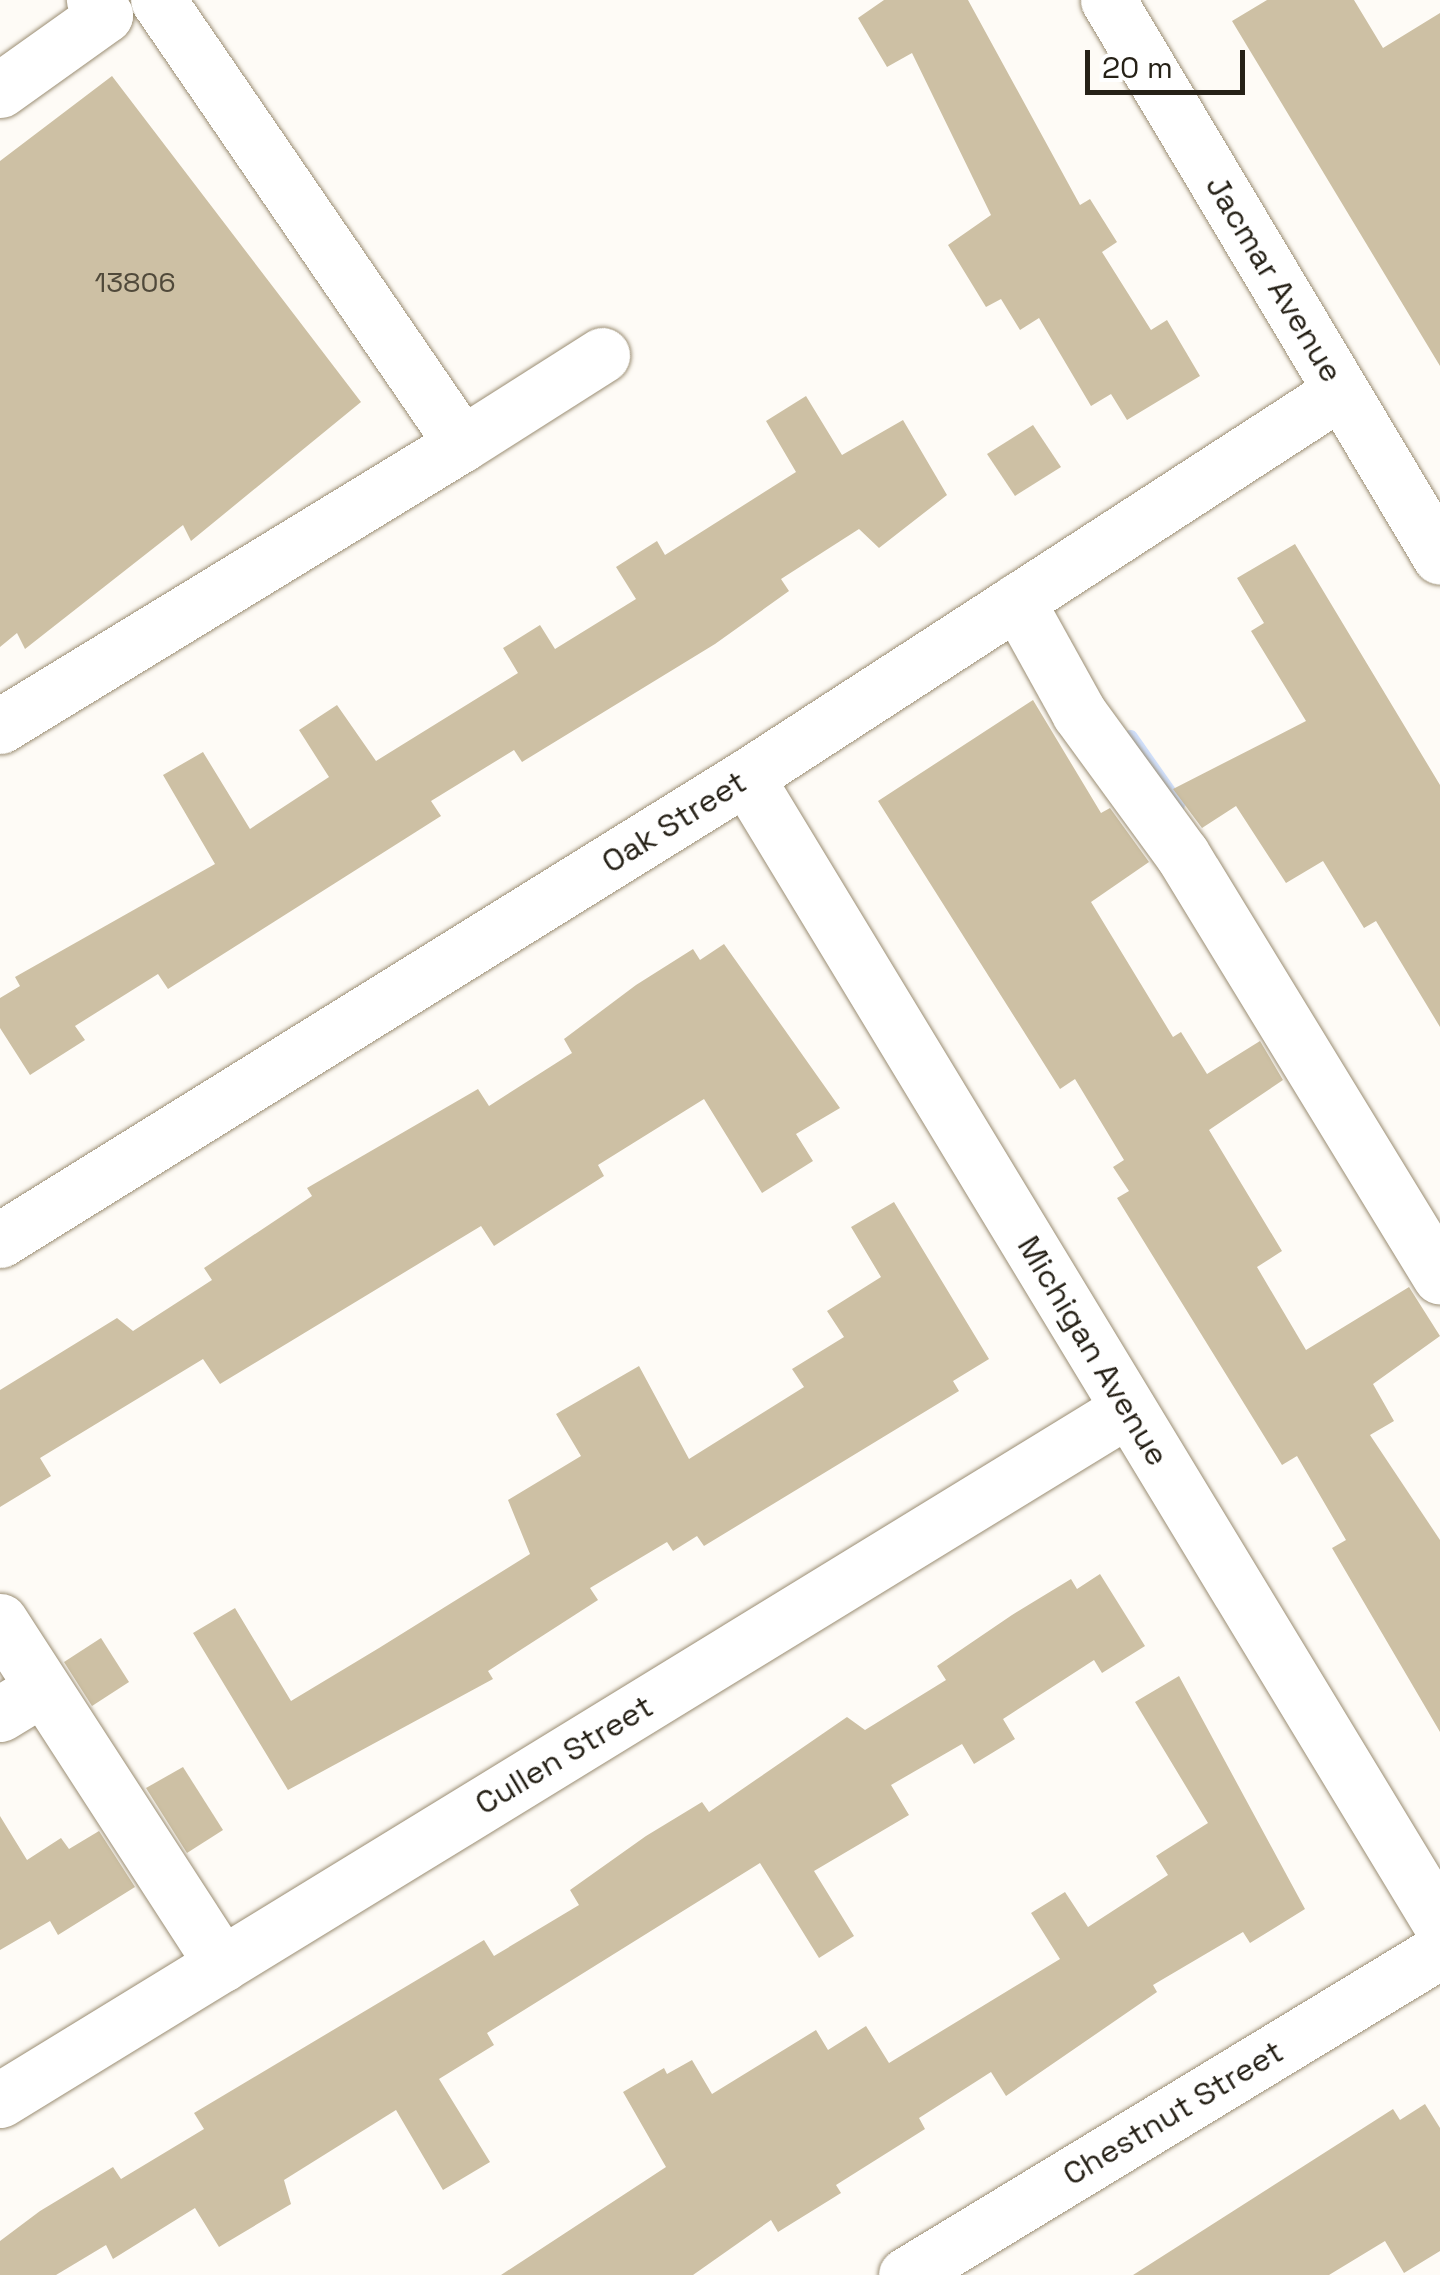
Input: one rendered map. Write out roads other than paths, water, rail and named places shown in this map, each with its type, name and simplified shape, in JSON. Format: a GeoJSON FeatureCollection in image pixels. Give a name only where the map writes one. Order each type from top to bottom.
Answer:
{"type":"FeatureCollection","features":[{"type":"Feature","properties":{"kind":"street"},"geometry":{"type":"LineString","coordinates":[[158,0],[462,444]]}},
{"type":"Feature","properties":{"kind":"street","name":"Jacmar Avenue"},"geometry":{"type":"LineString","coordinates":[[1108,0],[1440,557]]}},
{"type":"Feature","properties":{"kind":"street"},"geometry":{"type":"LineString","coordinates":[[0,90],[109,5]]}},
{"type":"Feature","properties":{"kind":"street"},"geometry":{"type":"LineString","coordinates":[[0,726],[602,355]]}},
{"type":"Feature","properties":{"kind":"street","name":"Oak Street"},"geometry":{"type":"LineString","coordinates":[[0,1240],[746,777],[1341,391]]}},
{"type":"Feature","properties":{"kind":"street"},"geometry":{"type":"LineString","coordinates":[[1017,601],[1079,713],[1182,854],[1440,1277]]}},
{"type":"Feature","properties":{"kind":"street","name":"Michigan Avenue"},"geometry":{"type":"LineString","coordinates":[[746,777],[1440,1924]]}},
{"type":"Feature","properties":{"kind":"street","name":"Cullen Street"},"geometry":{"type":"LineString","coordinates":[[0,2100],[1128,1410]]}},
{"type":"Feature","properties":{"kind":"street"},"geometry":{"type":"LineString","coordinates":[[0,1621],[22,1701],[222,1964]]}},
{"type":"Feature","properties":{"kind":"street","name":"Chestnut Street"},"geometry":{"type":"LineString","coordinates":[[906,2275],[1440,1951]]}},
{"type":"Feature","properties":{"kind":"waterway"},"geometry":{"type":"LineString","coordinates":[[1130,737],[1177,804]]}}]}
